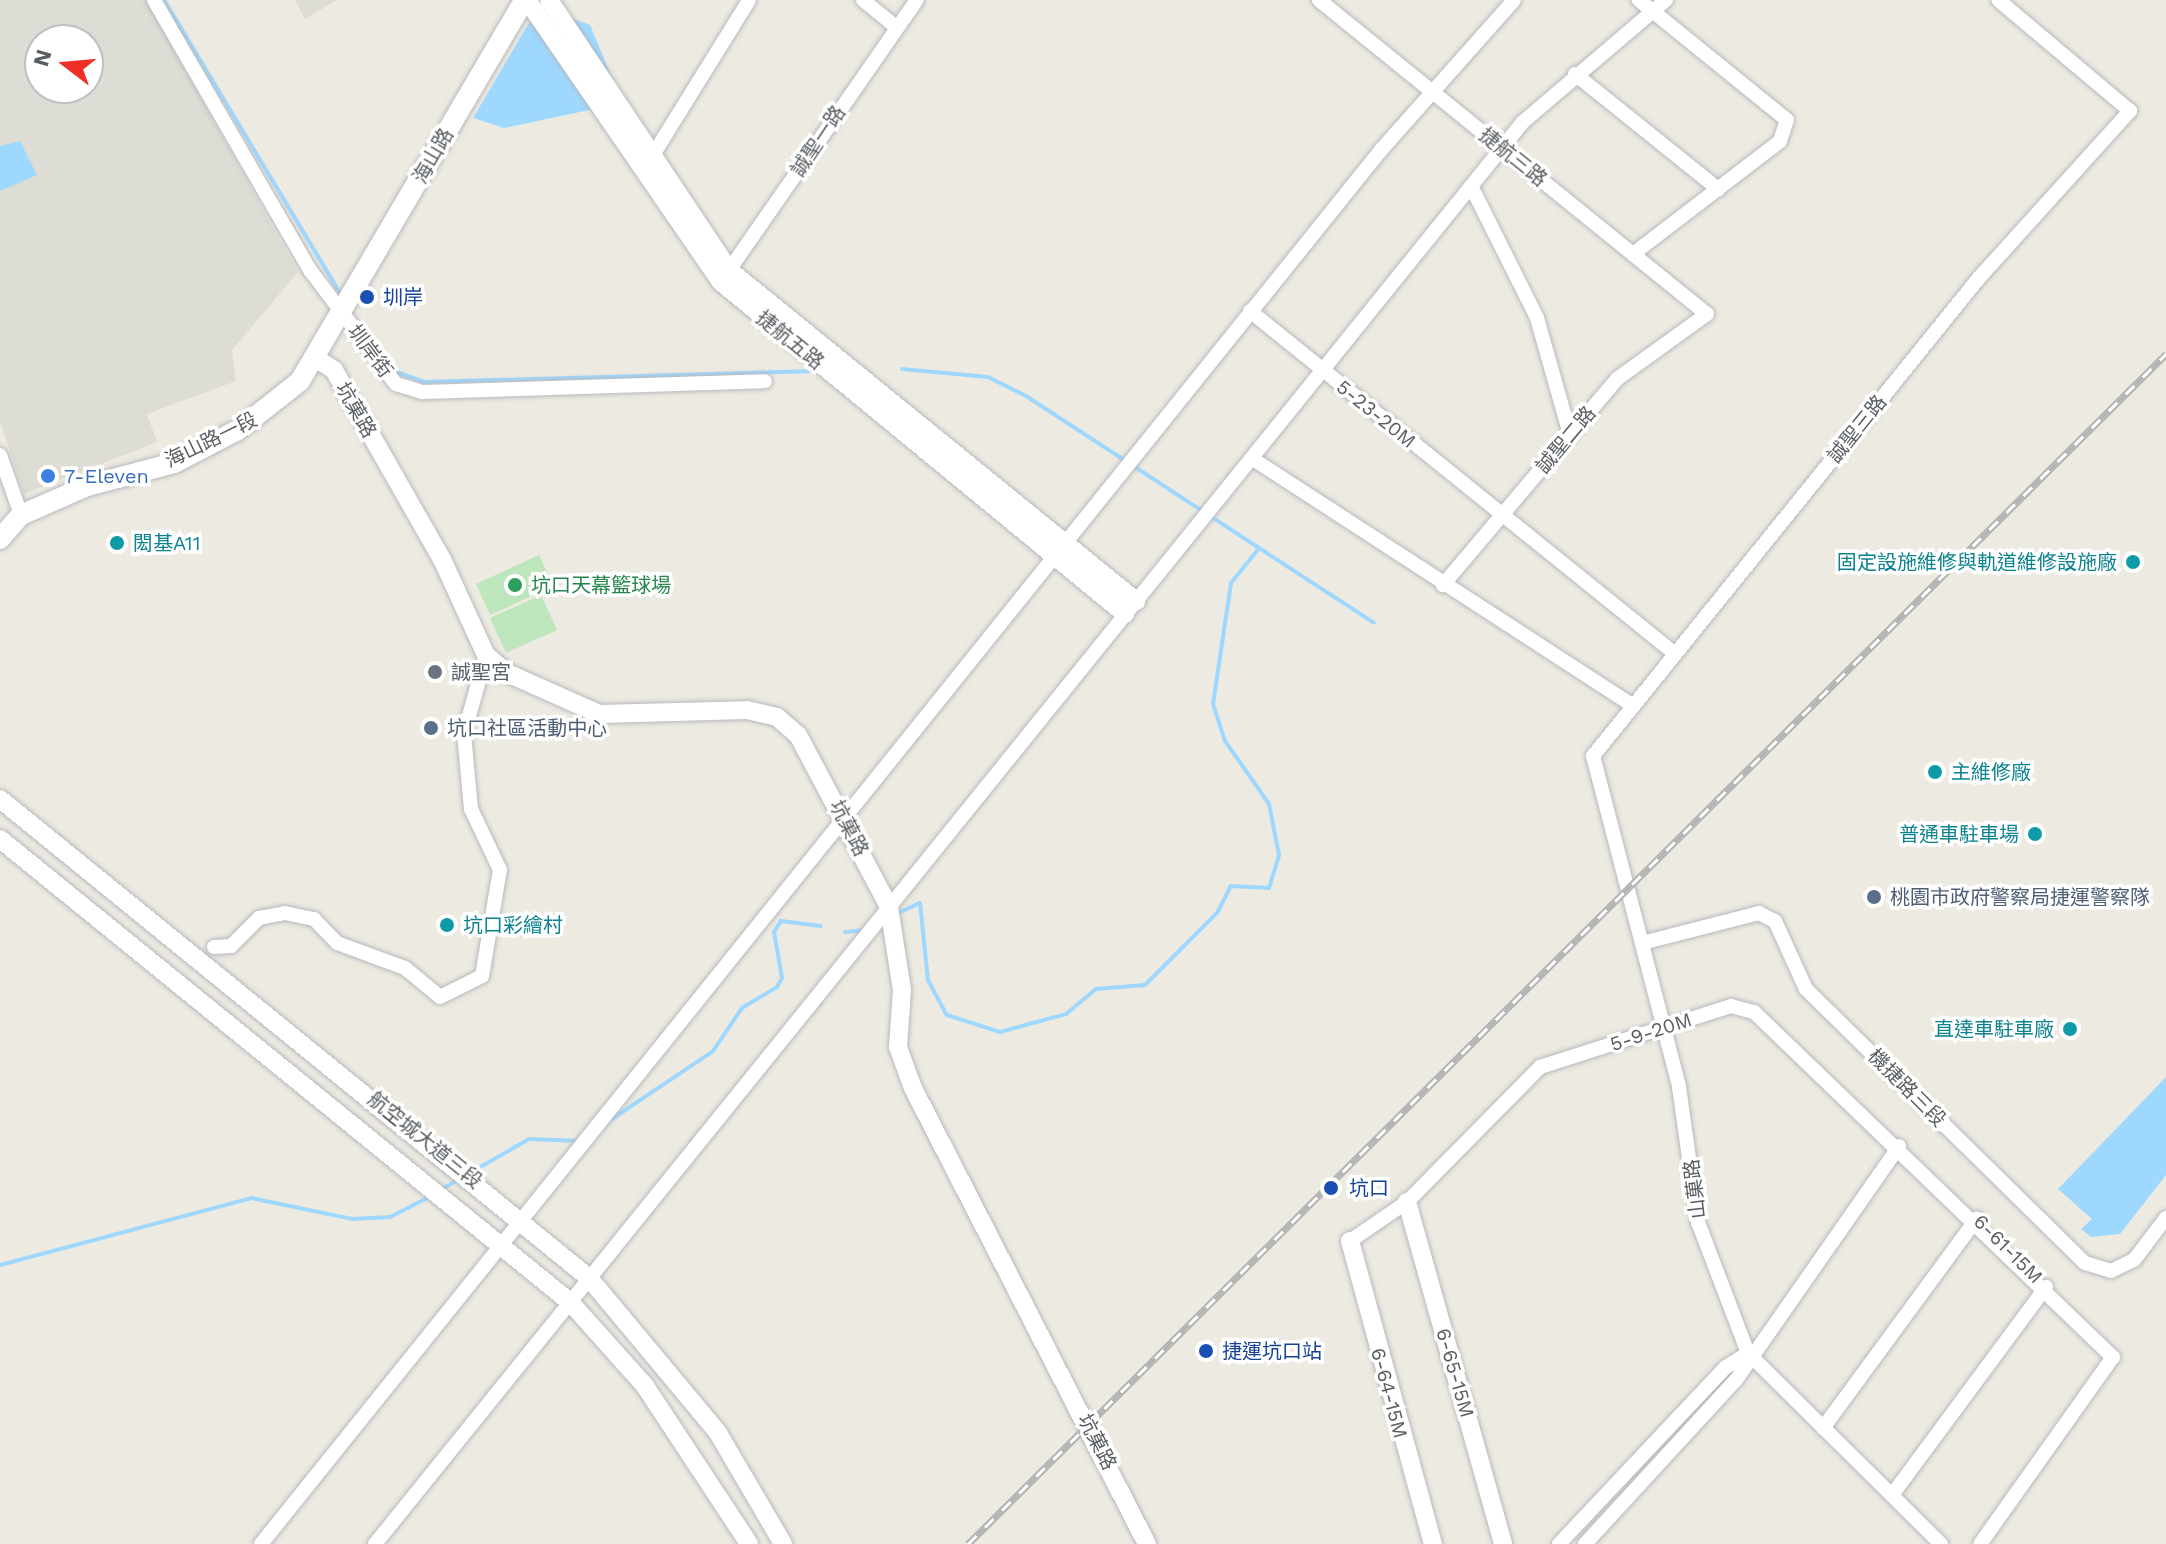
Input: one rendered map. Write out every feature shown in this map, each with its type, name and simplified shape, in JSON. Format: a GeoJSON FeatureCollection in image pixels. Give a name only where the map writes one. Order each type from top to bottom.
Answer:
{"type":"FeatureCollection","features":[{"type":"Feature","properties":{"kind":"main road","name":"海山路"},"geometry":{"type":"LineString","coordinates":[[342,312],[525,0]]}},
{"type":"Feature","properties":{"kind":"main road","name":"海山路一段"},"geometry":{"type":"LineString","coordinates":[[0,539],[21,515],[87,486],[174,463],[268,412],[317,359],[342,312]]}},
{"type":"Feature","properties":{"kind":"street","name":"圳岸街"},"geometry":{"type":"LineString","coordinates":[[154,0],[342,312],[384,375],[423,392],[765,381]]}},
{"type":"Feature","properties":{"kind":"street","name":"捷航五路"},"geometry":{"type":"LineString","coordinates":[[525,0],[725,276],[1131,608]]}},
{"type":"Feature","properties":{"kind":"street","name":"捷航五路"},"geometry":{"type":"LineString","coordinates":[[549,0],[653,155],[725,276]]}},
{"type":"Feature","properties":{"kind":"street"},"geometry":{"type":"LineString","coordinates":[[653,155],[749,0]]}},
{"type":"Feature","properties":{"kind":"street"},"geometry":{"type":"LineString","coordinates":[[863,0],[896,27]]}},
{"type":"Feature","properties":{"kind":"street","name":"誠聖一路"},"geometry":{"type":"LineString","coordinates":[[725,276],[917,0]]}},
{"type":"Feature","properties":{"kind":"street","name":"捷航三路"},"geometry":{"type":"LineString","coordinates":[[1319,0],[1707,314]]}},
{"type":"Feature","properties":{"kind":"street"},"geometry":{"type":"LineString","coordinates":[[261,1544],[521,1217],[1062,550],[1250,311],[1430,90],[1514,0]]}},
{"type":"Feature","properties":{"kind":"street"},"geometry":{"type":"LineString","coordinates":[[375,1544],[1502,148],[1645,5],[1666,0]]}},
{"type":"Feature","properties":{"kind":"street","name":"誠聖三路"},"geometry":{"type":"LineString","coordinates":[[1593,756],[1978,279],[2130,111],[1998,0]]}},
{"type":"Feature","properties":{"kind":"street"},"geometry":{"type":"LineString","coordinates":[[1633,254],[1780,141],[1787,120],[1645,5]]}},
{"type":"Feature","properties":{"kind":"street"},"geometry":{"type":"LineString","coordinates":[[1575,74],[1718,189]]}},
{"type":"Feature","properties":{"kind":"street"},"geometry":{"type":"LineString","coordinates":[[1471,186],[1537,318],[1570,435]]}},
{"type":"Feature","properties":{"kind":"street","name":"5-23-20M"},"geometry":{"type":"LineString","coordinates":[[1250,311],[1674,653]]}},
{"type":"Feature","properties":{"kind":"street","name":"誠聖二路"},"geometry":{"type":"LineString","coordinates":[[1443,585],[1617,379],[1707,314]]}},
{"type":"Feature","properties":{"kind":"street","name":"坑菓路"},"geometry":{"type":"LineString","coordinates":[[317,359],[334,370],[434,546],[486,655],[507,673],[599,714],[729,708],[777,717],[798,735],[845,818],[889,907],[902,990],[898,1047],[913,1088],[1147,1544]]}},
{"type":"Feature","properties":{"kind":"street"},"geometry":{"type":"LineString","coordinates":[[0,455],[21,515]]}},
{"type":"Feature","properties":{"kind":"street"},"geometry":{"type":"LineString","coordinates":[[1253,459],[1632,705]]}},
{"type":"Feature","properties":{"kind":"street"},"geometry":{"type":"LineString","coordinates":[[214,947],[231,946],[259,918],[285,913],[314,919],[337,943],[405,968],[440,997],[482,976],[500,870],[471,809],[464,734],[486,655]]}},
{"type":"Feature","properties":{"kind":"street","name":"山菓路"},"geometry":{"type":"LineString","coordinates":[[1593,756],[1665,1029],[1698,1222],[1748,1353],[1941,1544]]}},
{"type":"Feature","properties":{"kind":"street","name":"航空城大道三段"},"geometry":{"type":"LineString","coordinates":[[0,799],[521,1217],[589,1278],[702,1411],[783,1544]]}},
{"type":"Feature","properties":{"kind":"street","name":"航空城大道三段"},"geometry":{"type":"LineString","coordinates":[[0,839],[570,1302],[645,1386],[749,1544]]}},
{"type":"Feature","properties":{"kind":"street","name":"機捷路三段"},"geometry":{"type":"LineString","coordinates":[[1642,943],[1759,913],[1775,921],[1806,989],[2085,1263],[2111,1271],[2134,1260],[2166,1218]]}},
{"type":"Feature","properties":{"kind":"street","name":"5-9-20M"},"geometry":{"type":"LineString","coordinates":[[1350,1241],[1407,1202],[1540,1067],[1731,1006],[1754,1012],[1899,1146]]}},
{"type":"Feature","properties":{"kind":"street"},"geometry":{"type":"LineString","coordinates":[[1585,1544],[1736,1380],[1748,1353],[1899,1146]]}},
{"type":"Feature","properties":{"kind":"street","name":"6-61-15M"},"geometry":{"type":"LineString","coordinates":[[1899,1146],[1977,1218],[2113,1357],[1980,1544]]}},
{"type":"Feature","properties":{"kind":"street","name":"6-65-15M"},"geometry":{"type":"LineString","coordinates":[[1407,1202],[1503,1544]]}},
{"type":"Feature","properties":{"kind":"street"},"geometry":{"type":"LineString","coordinates":[[1823,1428],[1977,1218]]}},
{"type":"Feature","properties":{"kind":"street","name":"6-64-15M"},"geometry":{"type":"LineString","coordinates":[[1350,1241],[1433,1544]]}},
{"type":"Feature","properties":{"kind":"street"},"geometry":{"type":"LineString","coordinates":[[1892,1495],[2046,1287]]}},
{"type":"Feature","properties":{"kind":"street"},"geometry":{"type":"LineString","coordinates":[[1559,1544],[1726,1367],[1748,1353]]}},
{"type":"Feature","properties":{"kind":"shaded area"},"geometry":{"type":"Polygon","coordinates":[[[0,0],[146,0],[298,272],[232,350],[236,381],[147,414],[157,442],[24,494],[0,421],[0,0]]]}},
{"type":"Feature","properties":{"kind":"shaded area"},"geometry":{"type":"Polygon","coordinates":[[[295,0],[337,0],[305,19],[295,0]]]}},
{"type":"Feature","properties":{"kind":"green space","name":"坑口天幕籃球場"},"geometry":{"type":"Polygon","coordinates":[[[539,555],[553,586],[490,615],[476,584],[539,555]]]}},
{"type":"Feature","properties":{"kind":"green space"},"geometry":{"type":"Polygon","coordinates":[[[541,595],[557,630],[506,653],[490,618],[541,595]]]}},
{"type":"Feature","properties":{"kind":"water"},"geometry":{"type":"Polygon","coordinates":[[[539,6],[590,25],[616,87],[608,106],[504,128],[473,118],[539,6]]]}},
{"type":"Feature","properties":{"kind":"water"},"geometry":{"type":"Polygon","coordinates":[[[20,141],[37,175],[0,191],[0,146],[20,141]]]}},
{"type":"Feature","properties":{"kind":"water"},"geometry":{"type":"Polygon","coordinates":[[[2166,1077],[2166,1175],[2120,1234],[2091,1237],[2081,1229],[2092,1219],[2058,1189],[2166,1077]]]}},
{"type":"Feature","properties":{"kind":"waterway"},"geometry":{"type":"LineString","coordinates":[[164,0],[342,296]]}},
{"type":"Feature","properties":{"kind":"waterway"},"geometry":{"type":"LineString","coordinates":[[902,369],[988,377],[1026,396],[1374,623]]}},
{"type":"Feature","properties":{"kind":"waterway"},"geometry":{"type":"LineString","coordinates":[[394,371],[424,382],[809,371]]}},
{"type":"Feature","properties":{"kind":"waterway"},"geometry":{"type":"LineString","coordinates":[[896,914],[920,903],[928,980],[947,1015],[1000,1032],[1066,1014],[1096,989],[1145,985],[1217,913],[1231,886],[1269,888],[1279,855],[1269,804],[1225,741],[1213,704],[1231,583],[1259,548]]}},
{"type":"Feature","properties":{"kind":"waterway"},"geometry":{"type":"LineString","coordinates":[[606,1123],[713,1051],[742,1008],[777,987],[782,978],[774,932],[781,921],[821,926]]}},
{"type":"Feature","properties":{"kind":"waterway"},"geometry":{"type":"LineString","coordinates":[[845,932],[865,930]]}},
{"type":"Feature","properties":{"kind":"waterway"},"geometry":{"type":"LineString","coordinates":[[468,1174],[529,1139],[579,1141]]}},
{"type":"Feature","properties":{"kind":"waterway"},"geometry":{"type":"LineString","coordinates":[[440,1190],[460,1179]]}},
{"type":"Feature","properties":{"kind":"waterway"},"geometry":{"type":"LineString","coordinates":[[0,1265],[251,1198],[352,1219],[390,1217],[429,1197]]}},
{"type":"Feature","properties":{"kind":"railway"},"geometry":{"type":"LineString","coordinates":[[968,1544],[2166,354]]}},
{"type":"Feature","properties":{"kind":"place","name":"圳岸"},"geometry":{"type":"Point","coordinates":[367,297]}},
{"type":"Feature","properties":{"kind":"place","name":"7-Eleven"},"geometry":{"type":"Point","coordinates":[48,476]}},
{"type":"Feature","properties":{"kind":"place","name":"閎基A11"},"geometry":{"type":"Point","coordinates":[117,543]}},
{"type":"Feature","properties":{"kind":"place","name":"固定設施維修與軌道維修設施廠"},"geometry":{"type":"Point","coordinates":[2133,562]}},
{"type":"Feature","properties":{"kind":"place","name":"坑口天幕籃球場"},"geometry":{"type":"Point","coordinates":[515,585]}},
{"type":"Feature","properties":{"kind":"place","name":"誠聖宮"},"geometry":{"type":"Point","coordinates":[435,672]}},
{"type":"Feature","properties":{"kind":"place","name":"坑口社區活動中心"},"geometry":{"type":"Point","coordinates":[431,728]}},
{"type":"Feature","properties":{"kind":"place","name":"主維修廠"},"geometry":{"type":"Point","coordinates":[1935,772]}},
{"type":"Feature","properties":{"kind":"place","name":"普通車駐車場"},"geometry":{"type":"Point","coordinates":[2035,834]}},
{"type":"Feature","properties":{"kind":"place","name":"桃園市政府警察局捷運警察隊"},"geometry":{"type":"Point","coordinates":[1874,897]}},
{"type":"Feature","properties":{"kind":"place","name":"坑口彩繪村"},"geometry":{"type":"Point","coordinates":[447,925]}},
{"type":"Feature","properties":{"kind":"place","name":"直達車駐車廠"},"geometry":{"type":"Point","coordinates":[2070,1029]}},
{"type":"Feature","properties":{"kind":"place","name":"坑口"},"geometry":{"type":"Point","coordinates":[1331,1188]}},
{"type":"Feature","properties":{"kind":"place","name":"捷運坑口站"},"geometry":{"type":"Point","coordinates":[1206,1351]}}]}
